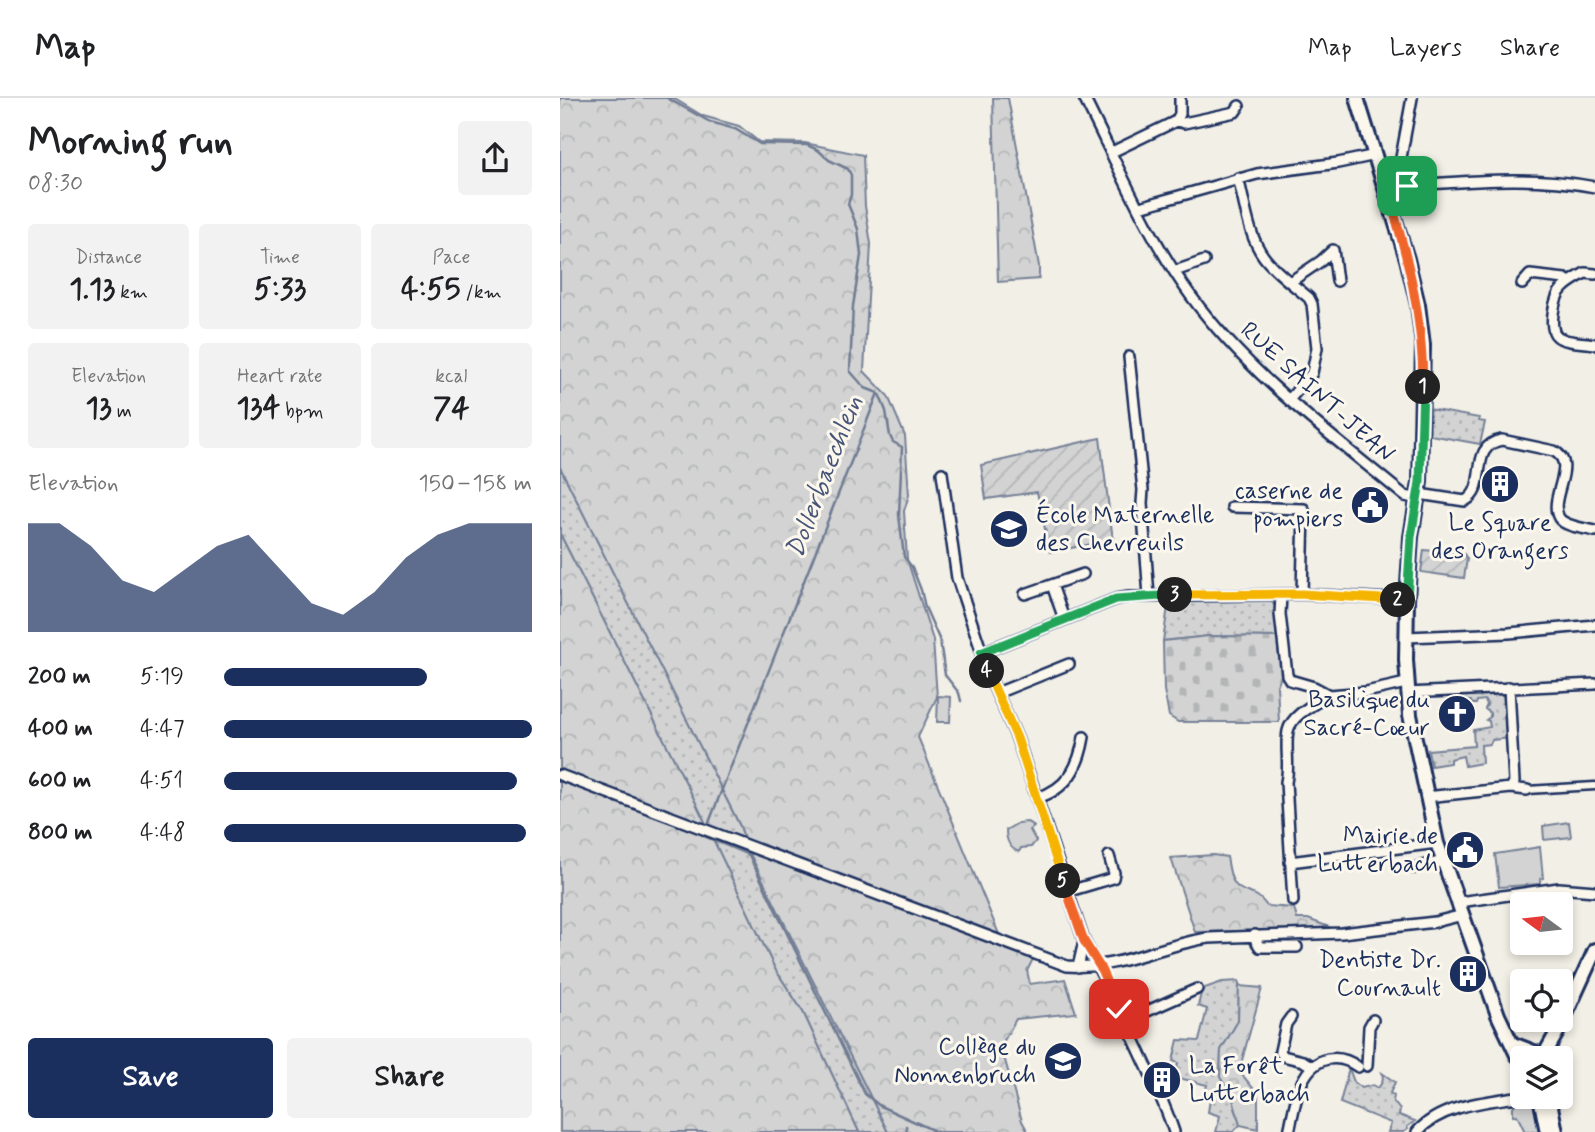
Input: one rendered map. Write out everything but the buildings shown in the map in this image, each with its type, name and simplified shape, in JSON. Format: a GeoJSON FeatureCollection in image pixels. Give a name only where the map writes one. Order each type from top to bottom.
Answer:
{"type":"FeatureCollection","features":[{"type":"Feature","properties":{"kind":"main road"},"geometry":{"type":"LineString","coordinates":[[1357,98],[1376,155],[1392,188],[1413,282],[1423,345],[1418,497],[1411,537],[1407,600],[1407,688],[1437,843],[1496,1012],[1513,1044],[1518,1046]]}},
{"type":"Feature","properties":{"kind":"main road"},"geometry":{"type":"LineString","coordinates":[[1551,1046],[1595,950]]}},
{"type":"Feature","properties":{"kind":"main road"},"geometry":{"type":"LineString","coordinates":[[1542,1109],[1547,1132]]}},
{"type":"Feature","properties":{"kind":"main road"},"geometry":{"type":"LineString","coordinates":[[1551,1109],[1556,1132]]}},
{"type":"Feature","properties":{"kind":"street","name":"RUE SAINT-JEAN"},"geometry":{"type":"LineString","coordinates":[[1084,98],[1175,271],[1190,295],[1219,330],[1247,361],[1289,400],[1405,496],[1418,497]]}},
{"type":"Feature","properties":{"kind":"street"},"geometry":{"type":"LineString","coordinates":[[1112,152],[1176,121],[1180,114],[1180,98]]}},
{"type":"Feature","properties":{"kind":"street"},"geometry":{"type":"LineString","coordinates":[[1412,98],[1398,174],[1392,188],[1511,179],[1563,181],[1595,187]]}},
{"type":"Feature","properties":{"kind":"street"},"geometry":{"type":"LineString","coordinates":[[1176,121],[1184,123],[1236,112],[1239,106]]}},
{"type":"Feature","properties":{"kind":"street"},"geometry":{"type":"LineString","coordinates":[[1140,207],[1238,178],[1376,155]]}},
{"type":"Feature","properties":{"kind":"street"},"geometry":{"type":"LineString","coordinates":[[1238,178],[1255,241],[1271,266],[1309,298],[1312,304],[1317,348],[1312,373],[1289,400]]}},
{"type":"Feature","properties":{"kind":"street"},"geometry":{"type":"LineString","coordinates":[[1290,282],[1333,250],[1337,281]]}},
{"type":"Feature","properties":{"kind":"street"},"geometry":{"type":"LineString","coordinates":[[1175,271],[1205,261]]}},
{"type":"Feature","properties":{"kind":"street"},"geometry":{"type":"LineString","coordinates":[[1321,261],[1335,268]]}},
{"type":"Feature","properties":{"kind":"street"},"geometry":{"type":"LineString","coordinates":[[1595,274],[1585,272],[1570,282],[1558,295],[1551,326],[1560,339],[1595,344]]}},
{"type":"Feature","properties":{"kind":"street"},"geometry":{"type":"LineString","coordinates":[[1522,284],[1530,275],[1570,282]]}},
{"type":"Feature","properties":{"kind":"street"},"geometry":{"type":"LineString","coordinates":[[1129,357],[1143,489],[1149,596]]}},
{"type":"Feature","properties":{"kind":"street"},"geometry":{"type":"LineString","coordinates":[[1418,497],[1465,501],[1472,497],[1483,452],[1489,443],[1502,440],[1554,451],[1563,459],[1557,507],[1559,517],[1566,523],[1595,531]]}},
{"type":"Feature","properties":{"kind":"street"},"geometry":{"type":"LineString","coordinates":[[942,473],[957,578],[981,653],[1017,738],[1084,941],[1100,967],[1168,1112],[1174,1132]]}},
{"type":"Feature","properties":{"kind":"street"},"geometry":{"type":"LineString","coordinates":[[1232,507],[1304,509],[1302,594]]}},
{"type":"Feature","properties":{"kind":"street"},"geometry":{"type":"LineString","coordinates":[[1025,593],[1083,574]]}},
{"type":"Feature","properties":{"kind":"street"},"geometry":{"type":"LineString","coordinates":[[1052,585],[1064,619]]}},
{"type":"Feature","properties":{"kind":"street"},"geometry":{"type":"LineString","coordinates":[[981,653],[1116,599],[1149,596],[1302,594],[1407,600]]}},
{"type":"Feature","properties":{"kind":"street"},"geometry":{"type":"LineString","coordinates":[[1281,595],[1280,614],[1287,676],[1290,680],[1329,695]]}},
{"type":"Feature","properties":{"kind":"street"},"geometry":{"type":"LineString","coordinates":[[1406,637],[1509,633],[1595,625]]}},
{"type":"Feature","properties":{"kind":"street"},"geometry":{"type":"LineString","coordinates":[[997,693],[1069,664]]}},
{"type":"Feature","properties":{"kind":"street"},"geometry":{"type":"LineString","coordinates":[[1293,901],[1286,782],[1289,772],[1288,731],[1302,712],[1329,695],[1407,688],[1595,684]]}},
{"type":"Feature","properties":{"kind":"street"},"geometry":{"type":"LineString","coordinates":[[1509,687],[1514,782],[1511,788]]}},
{"type":"Feature","properties":{"kind":"street"},"geometry":{"type":"LineString","coordinates":[[1037,798],[1059,789],[1075,771],[1084,737]]}},
{"type":"Feature","properties":{"kind":"street"},"geometry":{"type":"LineString","coordinates":[[560,775],[1053,961],[1078,967],[1100,967],[1194,940],[1342,933],[1435,922],[1461,908],[1559,888],[1595,891]]}},
{"type":"Feature","properties":{"kind":"street"},"geometry":{"type":"LineString","coordinates":[[1426,797],[1511,788],[1527,790],[1595,786]]}},
{"type":"Feature","properties":{"kind":"street"},"geometry":{"type":"LineString","coordinates":[[1290,862],[1437,843]]}},
{"type":"Feature","properties":{"kind":"street"},"geometry":{"type":"LineString","coordinates":[[1066,892],[1113,878],[1109,856]]}},
{"type":"Feature","properties":{"kind":"street"},"geometry":{"type":"LineString","coordinates":[[1414,867],[1443,861]]}},
{"type":"Feature","properties":{"kind":"street"},"geometry":{"type":"LineString","coordinates":[[1255,936],[1260,947],[1297,947]]}},
{"type":"Feature","properties":{"kind":"street"},"geometry":{"type":"LineString","coordinates":[[1078,967],[1084,941]]}},
{"type":"Feature","properties":{"kind":"street"},"geometry":{"type":"LineString","coordinates":[[1125,1021],[1197,989]]}},
{"type":"Feature","properties":{"kind":"street"},"geometry":{"type":"LineString","coordinates":[[1291,1017],[1286,1024],[1280,1051],[1283,1056],[1311,1066]]}},
{"type":"Feature","properties":{"kind":"street"},"geometry":{"type":"LineString","coordinates":[[1289,1132],[1302,1081],[1311,1066],[1336,1057],[1362,1066],[1368,1027],[1373,1020]]}},
{"type":"Feature","properties":{"kind":"street"},"geometry":{"type":"LineString","coordinates":[[1417,1132],[1429,1120],[1449,1111],[1510,1098]]}},
{"type":"Feature","properties":{"kind":"green space"},"geometry":{"type":"Polygon","coordinates":[[[560,98],[673,98],[703,116],[739,126],[759,142],[805,143],[863,155],[865,206],[871,244],[864,371],[888,396],[905,436],[909,495],[904,511],[907,559],[933,640],[937,697],[918,737],[1003,944],[1033,959],[1027,971],[1030,984],[1065,979],[1076,1013],[1016,1019],[1001,1046],[1022,1121],[1028,1132],[888,1132],[749,852],[740,826],[560,467],[560,98]]]}},
{"type":"Feature","properties":{"kind":"green space"},"geometry":{"type":"Polygon","coordinates":[[[993,98],[1008,98],[1039,266],[1039,279],[998,282],[993,98]]]}},
{"type":"Feature","properties":{"kind":"green space"},"geometry":{"type":"Polygon","coordinates":[[[1429,409],[1479,418],[1479,421],[1485,422],[1480,444],[1430,435],[1429,409]]]}},
{"type":"Feature","properties":{"kind":"green space"},"geometry":{"type":"Polygon","coordinates":[[[1100,438],[1113,540],[1050,552],[1037,492],[986,499],[981,465],[1100,438]]]}},
{"type":"Feature","properties":{"kind":"green space"},"geometry":{"type":"Polygon","coordinates":[[[560,467],[740,826],[749,852],[888,1132],[859,1132],[803,1012],[775,969],[693,797],[560,534],[560,467]]]}},
{"type":"Feature","properties":{"kind":"green space"},"geometry":{"type":"Polygon","coordinates":[[[560,534],[693,797],[775,969],[803,1012],[859,1132],[560,1132],[560,534]]]}},
{"type":"Feature","properties":{"kind":"green space"},"geometry":{"type":"Polygon","coordinates":[[[1424,550],[1464,554],[1467,559],[1464,578],[1421,572],[1424,550]]]}},
{"type":"Feature","properties":{"kind":"green space"},"geometry":{"type":"Polygon","coordinates":[[[1269,598],[1275,606],[1277,637],[1209,636],[1163,641],[1168,606],[1172,600],[1269,598]]]}},
{"type":"Feature","properties":{"kind":"green space"},"geometry":{"type":"Polygon","coordinates":[[[1209,636],[1277,637],[1283,674],[1277,685],[1279,722],[1178,722],[1169,716],[1164,690],[1163,641],[1209,636]]]}},
{"type":"Feature","properties":{"kind":"green space"},"geometry":{"type":"Polygon","coordinates":[[[1501,693],[1507,696],[1510,738],[1492,740],[1490,744],[1481,745],[1482,763],[1465,766],[1463,756],[1450,759],[1450,763],[1431,766],[1428,750],[1474,746],[1473,730],[1490,727],[1489,721],[1486,720],[1490,713],[1485,709],[1485,700],[1477,701],[1476,704],[1471,701],[1458,702],[1456,694],[1501,693]]]}},
{"type":"Feature","properties":{"kind":"green space"},"geometry":{"type":"Polygon","coordinates":[[[938,696],[951,697],[950,722],[937,722],[938,696]]]}},
{"type":"Feature","properties":{"kind":"green space"},"geometry":{"type":"Polygon","coordinates":[[[1027,822],[1034,827],[1030,830],[1036,841],[1031,847],[1021,848],[1019,852],[1009,844],[1006,830],[1018,823],[1027,822]]]}},
{"type":"Feature","properties":{"kind":"green space"},"geometry":{"type":"Polygon","coordinates":[[[1569,822],[1571,837],[1544,840],[1543,826],[1569,822]]]}},
{"type":"Feature","properties":{"kind":"green space"},"geometry":{"type":"Polygon","coordinates":[[[1540,847],[1543,878],[1540,879],[1540,884],[1499,887],[1495,854],[1540,847]]]}},
{"type":"Feature","properties":{"kind":"green space"},"geometry":{"type":"Polygon","coordinates":[[[1213,855],[1227,857],[1230,874],[1236,885],[1243,891],[1256,895],[1267,906],[1294,908],[1297,919],[1308,919],[1337,930],[1195,932],[1171,858],[1213,855]]]}},
{"type":"Feature","properties":{"kind":"green space"},"geometry":{"type":"Polygon","coordinates":[[[1239,981],[1238,1021],[1221,1050],[1220,1076],[1233,1099],[1240,1125],[1233,1132],[1216,1132],[1220,1116],[1208,1112],[1210,1099],[1204,1097],[1207,1085],[1175,1077],[1178,1063],[1173,1061],[1178,1040],[1199,1041],[1207,1009],[1198,1006],[1202,989],[1222,982],[1239,981]]]}},
{"type":"Feature","properties":{"kind":"green space"},"geometry":{"type":"Polygon","coordinates":[[[1239,986],[1262,988],[1239,1071],[1258,1094],[1258,1129],[1240,1125],[1233,1099],[1220,1077],[1221,1050],[1238,1021],[1239,986]]]}},
{"type":"Feature","properties":{"kind":"green space"},"geometry":{"type":"Polygon","coordinates":[[[1349,1068],[1354,1082],[1362,1088],[1373,1085],[1379,1087],[1383,1080],[1382,1073],[1395,1082],[1390,1093],[1400,1110],[1399,1115],[1415,1121],[1408,1129],[1404,1132],[1388,1132],[1391,1123],[1340,1103],[1349,1068]]]}},
{"type":"Feature","properties":{"kind":"green space"},"geometry":{"type":"Polygon","coordinates":[[[1513,1109],[1536,1109],[1539,1132],[1525,1132],[1517,1115],[1513,1116],[1513,1109]]]}},
{"type":"Feature","properties":{"kind":"waterway","name":"Dollerbaechlein"},"geometry":{"type":"LineString","coordinates":[[667,98],[710,122],[735,129],[760,144],[807,145],[848,169],[851,175],[848,204],[858,229],[861,255],[853,306],[850,371],[865,388],[878,393]]}},
{"type":"Feature","properties":{"kind":"waterway","name":"Dollerbaechlein"},"geometry":{"type":"LineString","coordinates":[[708,825],[878,393]]}},
{"type":"Feature","properties":{"kind":"waterway"},"geometry":{"type":"LineString","coordinates":[[879,394],[886,411],[890,436],[893,442],[902,447],[899,515],[904,557],[912,567],[940,641],[945,675],[959,693],[961,701]]}},
{"type":"Feature","properties":{"kind":"waterway","name":"Dollerbaechlein"},"geometry":{"type":"LineString","coordinates":[[705,833],[704,836],[749,855],[865,1094],[880,1106],[937,1132]]}},
{"type":"Feature","properties":{"kind":"waterway"},"geometry":{"type":"LineString","coordinates":[[906,1126],[907,1132]]}},
{"type":"Feature","properties":{"kind":"place","name":"Le Square des Orangers"},"geometry":{"type":"Point","coordinates":[1500,484]}},
{"type":"Feature","properties":{"kind":"place","name":"caserne de pompiers"},"geometry":{"type":"Point","coordinates":[1370,505]}},
{"type":"Feature","properties":{"kind":"place","name":"École Maternelle des Chevreuils"},"geometry":{"type":"Point","coordinates":[1009,529]}},
{"type":"Feature","properties":{"kind":"place","name":"Basilique du Sacré-Cœur"},"geometry":{"type":"Point","coordinates":[1457,714]}},
{"type":"Feature","properties":{"kind":"place","name":"Mairie de Lutterbach"},"geometry":{"type":"Point","coordinates":[1465,850]}},
{"type":"Feature","properties":{"kind":"place","name":"Dentiste Dr. Cournault"},"geometry":{"type":"Point","coordinates":[1468,974]}},
{"type":"Feature","properties":{"kind":"place","name":"Collège du Nonnenbruch"},"geometry":{"type":"Point","coordinates":[1063,1061]}},
{"type":"Feature","properties":{"kind":"place","name":"La Forêt Lutterbach"},"geometry":{"type":"Point","coordinates":[1162,1080]}},
{"type":"Feature","properties":{"kind":"route"},"geometry":{"type":"LineString","coordinates":[[1119,1009],[1100,967],[1084,941],[1017,738],[981,653],[1116,599],[1129,597],[1302,594],[1407,600],[1408,562],[1420,482],[1423,345],[1418,305],[1387,189],[1407,186]]}}]}
